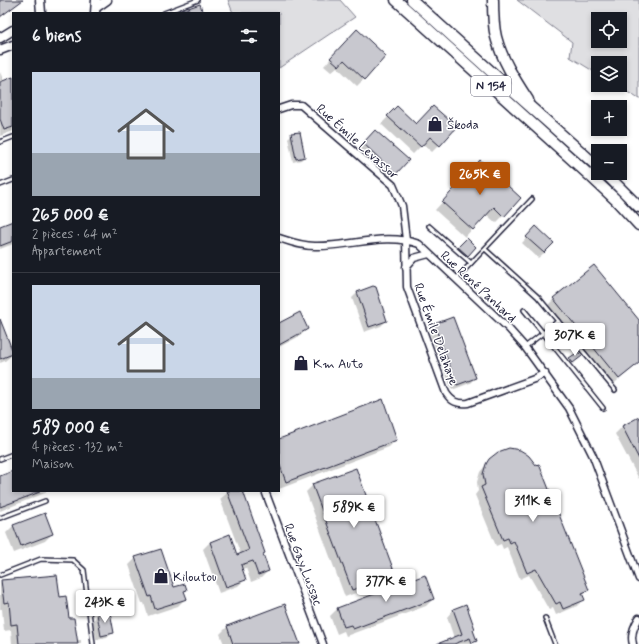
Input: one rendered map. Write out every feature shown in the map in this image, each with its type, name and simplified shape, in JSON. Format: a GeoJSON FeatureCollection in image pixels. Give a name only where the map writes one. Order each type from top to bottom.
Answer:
{"type":"FeatureCollection","features":[{"type":"Feature","properties":{"kind":"highway","name":"N 154"},"geometry":{"type":"LineString","coordinates":[[396,0],[587,173],[616,200],[639,225]]}},
{"type":"Feature","properties":{"kind":"highway","name":"N 154"},"geometry":{"type":"LineString","coordinates":[[412,0],[591,161]]}},
{"type":"Feature","properties":{"kind":"highway"},"geometry":{"type":"LineString","coordinates":[[493,0],[493,21],[496,37],[502,53],[510,72],[535,110]]}},
{"type":"Feature","properties":{"kind":"highway"},"geometry":{"type":"LineString","coordinates":[[612,180],[639,208]]}},
{"type":"Feature","properties":{"kind":"main road"},"geometry":{"type":"LineString","coordinates":[[39,12],[40,0]]}},
{"type":"Feature","properties":{"kind":"main road"},"geometry":{"type":"LineString","coordinates":[[96,7],[107,0]]}},
{"type":"Feature","properties":{"kind":"main road"},"geometry":{"type":"LineString","coordinates":[[0,38],[12,31]]}},
{"type":"Feature","properties":{"kind":"main road"},"geometry":{"type":"LineString","coordinates":[[0,50],[12,45]]}},
{"type":"Feature","properties":{"kind":"street","name":"Rue Émile Levassor"},"geometry":{"type":"LineString","coordinates":[[280,109],[291,105],[301,105],[393,185],[402,206],[406,240]]}},
{"type":"Feature","properties":{"kind":"street","name":"Rue René Panhard"},"geometry":{"type":"LineString","coordinates":[[280,238],[296,244],[315,246],[383,239],[406,240],[419,244],[508,328],[525,346],[569,408],[593,456],[639,579]]}},
{"type":"Feature","properties":{"kind":"street","name":"Rue Émile Delahaye"},"geometry":{"type":"LineString","coordinates":[[406,240],[407,287],[446,393],[451,400],[459,404],[468,403],[534,379],[545,373]]}},
{"type":"Feature","properties":{"kind":"street","name":"Rue Émile Delahaye"},"geometry":{"type":"LineString","coordinates":[[406,268],[414,258],[428,254]]}},
{"type":"Feature","properties":{"kind":"street","name":"Rue Gay Lussac"},"geometry":{"type":"LineString","coordinates":[[265,492],[323,644]]}},
{"type":"Feature","properties":{"kind":"street"},"geometry":{"type":"LineString","coordinates":[[631,643],[634,627],[639,618]]}},
{"type":"Feature","properties":{"kind":"lane"},"geometry":{"type":"LineString","coordinates":[[167,12],[198,0]]}},
{"type":"Feature","properties":{"kind":"lane"},"geometry":{"type":"LineString","coordinates":[[0,142],[12,137]]}},
{"type":"Feature","properties":{"kind":"lane"},"geometry":{"type":"LineString","coordinates":[[0,184],[12,180]]}},
{"type":"Feature","properties":{"kind":"lane"},"geometry":{"type":"LineString","coordinates":[[456,279],[532,199]]}},
{"type":"Feature","properties":{"kind":"lane"},"geometry":{"type":"LineString","coordinates":[[429,226],[471,264]]}},
{"type":"Feature","properties":{"kind":"lane"},"geometry":{"type":"LineString","coordinates":[[485,249],[538,297],[616,390]]}},
{"type":"Feature","properties":{"kind":"lane"},"geometry":{"type":"LineString","coordinates":[[524,310],[602,408]]}},
{"type":"Feature","properties":{"kind":"lane"},"geometry":{"type":"LineString","coordinates":[[525,346],[558,321]]}},
{"type":"Feature","properties":{"kind":"lane"},"geometry":{"type":"LineString","coordinates":[[0,459],[12,454]]}},
{"type":"Feature","properties":{"kind":"lane"},"geometry":{"type":"LineString","coordinates":[[0,518],[45,501]]}},
{"type":"Feature","properties":{"kind":"lane"},"geometry":{"type":"LineString","coordinates":[[0,575],[41,559],[73,560],[84,570],[93,644]]}},
{"type":"Feature","properties":{"kind":"lane"},"geometry":{"type":"LineString","coordinates":[[545,618],[555,644]]}},
{"type":"Feature","properties":{"kind":"shaded area"},"geometry":{"type":"Polygon","coordinates":[[[228,0],[340,0],[355,17],[280,67],[280,12],[233,12],[228,0]]]}},
{"type":"Feature","properties":{"kind":"shaded area"},"geometry":{"type":"Polygon","coordinates":[[[517,0],[639,0],[639,99],[627,92],[627,56],[591,56],[591,70],[570,57],[572,42],[517,0]]]}},
{"type":"Feature","properties":{"kind":"building"},"geometry":{"type":"Polygon","coordinates":[[[0,0],[23,0],[0,17],[0,0]]]}},
{"type":"Feature","properties":{"kind":"building"},"geometry":{"type":"Polygon","coordinates":[[[200,4],[203,12],[177,12],[200,4]]]}},
{"type":"Feature","properties":{"kind":"building"},"geometry":{"type":"Polygon","coordinates":[[[357,29],[386,56],[365,80],[344,60],[339,66],[330,58],[357,29]]]}},
{"type":"Feature","properties":{"kind":"building"},"geometry":{"type":"Polygon","coordinates":[[[12,77],[12,127],[4,130],[0,119],[0,82],[12,77]]]}},
{"type":"Feature","properties":{"kind":"building"},"geometry":{"type":"Polygon","coordinates":[[[397,106],[416,124],[433,106],[457,127],[440,146],[430,137],[421,147],[387,116],[397,106]]]}},
{"type":"Feature","properties":{"kind":"building"},"geometry":{"type":"Polygon","coordinates":[[[375,130],[409,160],[396,174],[363,143],[375,130]]]}},
{"type":"Feature","properties":{"kind":"building"},"geometry":{"type":"Polygon","coordinates":[[[300,132],[305,157],[296,159],[291,133],[300,132]]]}},
{"type":"Feature","properties":{"kind":"building"},"geometry":{"type":"Polygon","coordinates":[[[480,160],[521,198],[504,217],[494,207],[473,230],[442,202],[480,160]]]}},
{"type":"Feature","properties":{"kind":"building"},"geometry":{"type":"Polygon","coordinates":[[[12,221],[12,241],[0,246],[0,226],[12,221]]]}},
{"type":"Feature","properties":{"kind":"building"},"geometry":{"type":"Polygon","coordinates":[[[536,226],[554,243],[544,253],[526,237],[536,226]]]}},
{"type":"Feature","properties":{"kind":"building"},"geometry":{"type":"Polygon","coordinates":[[[467,238],[476,247],[468,256],[458,247],[467,238]]]}},
{"type":"Feature","properties":{"kind":"building"},"geometry":{"type":"Polygon","coordinates":[[[594,265],[639,320],[639,363],[619,379],[553,298],[594,265]]]}},
{"type":"Feature","properties":{"kind":"building"},"geometry":{"type":"Polygon","coordinates":[[[373,286],[376,287],[387,321],[369,327],[357,292],[373,286]]]}},
{"type":"Feature","properties":{"kind":"building"},"geometry":{"type":"Polygon","coordinates":[[[300,312],[308,329],[280,344],[280,322],[300,312]]]}},
{"type":"Feature","properties":{"kind":"building"},"geometry":{"type":"Polygon","coordinates":[[[453,317],[476,378],[457,385],[434,324],[453,317]]]}},
{"type":"Feature","properties":{"kind":"building"},"geometry":{"type":"Polygon","coordinates":[[[0,319],[12,349],[12,354],[0,359],[0,319]]]}},
{"type":"Feature","properties":{"kind":"building"},"geometry":{"type":"Polygon","coordinates":[[[578,352],[582,356],[573,363],[569,358],[578,352]]]}},
{"type":"Feature","properties":{"kind":"building"},"geometry":{"type":"Polygon","coordinates":[[[383,399],[397,440],[286,482],[280,466],[280,439],[383,399]]]}},
{"type":"Feature","properties":{"kind":"building"},"geometry":{"type":"Polygon","coordinates":[[[639,417],[639,459],[622,426],[639,417]]]}},
{"type":"Feature","properties":{"kind":"building"},"geometry":{"type":"Polygon","coordinates":[[[509,448],[520,450],[529,456],[536,465],[539,464],[589,590],[582,593],[585,600],[563,609],[560,602],[556,604],[536,569],[527,573],[514,541],[510,543],[508,538],[503,540],[481,487],[485,485],[483,474],[489,459],[498,452],[509,448]]]}},
{"type":"Feature","properties":{"kind":"building"},"geometry":{"type":"Polygon","coordinates":[[[356,468],[395,574],[352,590],[312,484],[356,468]]]}},
{"type":"Feature","properties":{"kind":"building"},"geometry":{"type":"Polygon","coordinates":[[[12,471],[12,492],[40,492],[0,507],[0,476],[12,471]]]}},
{"type":"Feature","properties":{"kind":"building"},"geometry":{"type":"Polygon","coordinates":[[[227,492],[243,492],[265,553],[263,554],[269,571],[258,575],[253,561],[241,565],[246,580],[226,587],[210,542],[230,534],[237,555],[249,550],[227,492]]]}},
{"type":"Feature","properties":{"kind":"building"},"geometry":{"type":"Polygon","coordinates":[[[45,513],[53,534],[21,546],[13,525],[45,513]]]}},
{"type":"Feature","properties":{"kind":"building"},"geometry":{"type":"Polygon","coordinates":[[[161,549],[174,587],[185,584],[187,590],[184,591],[187,599],[155,609],[151,596],[149,597],[135,557],[161,549]]]}},
{"type":"Feature","properties":{"kind":"building"},"geometry":{"type":"Polygon","coordinates":[[[57,575],[60,597],[66,596],[69,618],[74,618],[78,644],[19,644],[17,624],[11,625],[9,602],[4,603],[1,580],[57,575]]]}},
{"type":"Feature","properties":{"kind":"building"},"geometry":{"type":"Polygon","coordinates":[[[425,575],[434,599],[353,629],[351,625],[344,627],[337,608],[425,575]]]}},
{"type":"Feature","properties":{"kind":"building"},"geometry":{"type":"Polygon","coordinates":[[[285,604],[300,644],[233,644],[227,626],[285,604]]]}},
{"type":"Feature","properties":{"kind":"building"},"geometry":{"type":"Polygon","coordinates":[[[466,604],[475,629],[473,630],[477,641],[472,643],[470,638],[454,644],[437,644],[462,634],[453,609],[466,604]]]}},
{"type":"Feature","properties":{"kind":"building"},"geometry":{"type":"Polygon","coordinates":[[[110,612],[114,633],[101,636],[97,614],[110,612]]]}},
{"type":"Feature","properties":{"kind":"place","name":"Škoda"},"geometry":{"type":"Point","coordinates":[435,124]}},
{"type":"Feature","properties":{"kind":"place","name":"Km Auto"},"geometry":{"type":"Point","coordinates":[301,363]}},
{"type":"Feature","properties":{"kind":"place","name":"Kiloutou"},"geometry":{"type":"Point","coordinates":[161,576]}}]}
